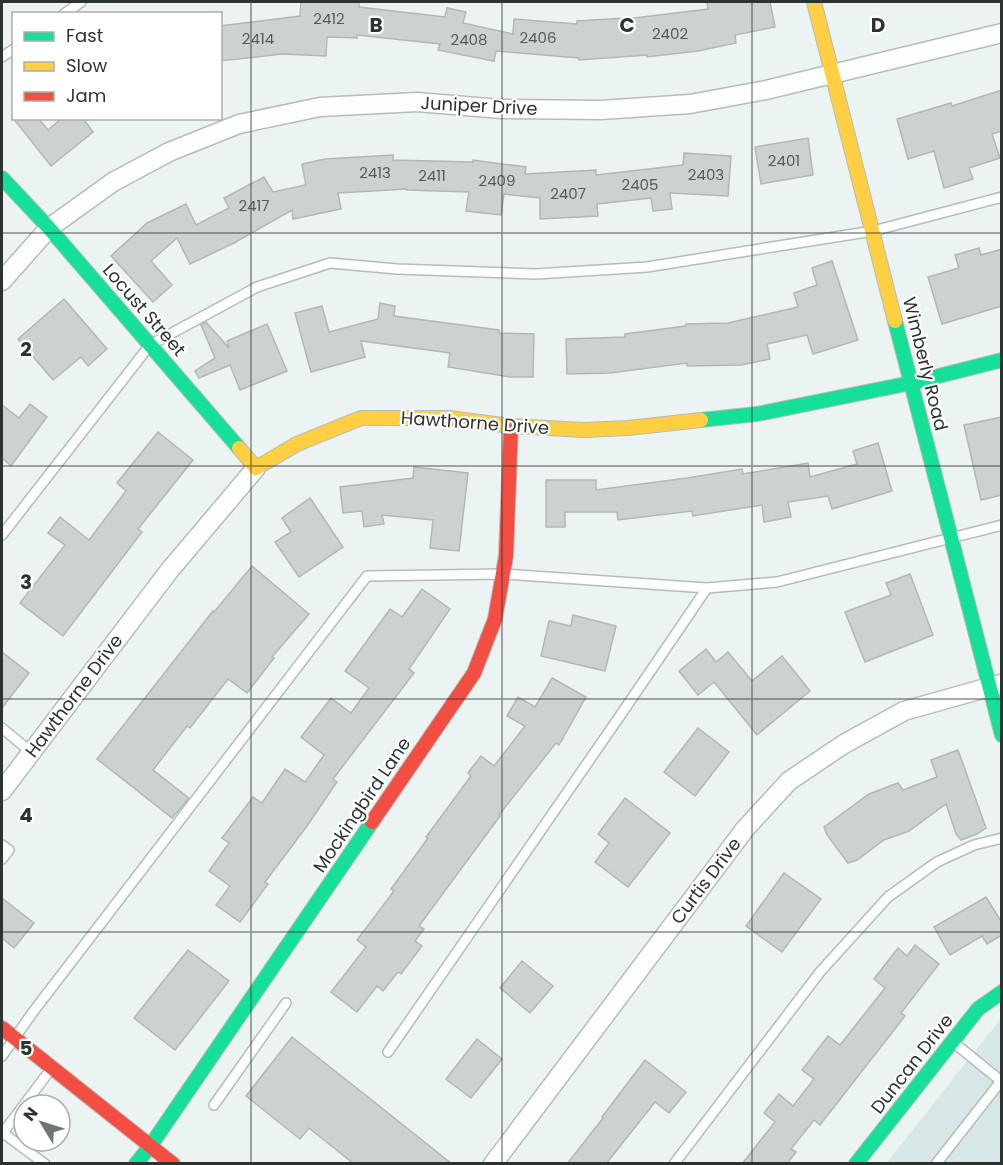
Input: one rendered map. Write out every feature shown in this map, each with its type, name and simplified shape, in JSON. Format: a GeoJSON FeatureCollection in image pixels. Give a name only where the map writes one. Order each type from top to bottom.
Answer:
{"type":"FeatureCollection","features":[{"type":"Feature","properties":{"kind":"main road","name":"Wimberly Road"},"geometry":{"type":"LineString","coordinates":[[814,2],[952,538],[996,685],[1002,735]]}},
{"type":"Feature","properties":{"kind":"main road","name":"Locust Street"},"geometry":{"type":"LineString","coordinates":[[2,178],[50,228],[256,468]]}},
{"type":"Feature","properties":{"kind":"main road","name":"Hawthorne Drive"},"geometry":{"type":"LineString","coordinates":[[256,468],[297,444],[361,418],[449,418],[511,426],[584,430],[628,428],[757,414],[911,383],[1002,360]]}},
{"type":"Feature","properties":{"kind":"main road","name":"Mockingbird Lane"},"geometry":{"type":"LineString","coordinates":[[136,1164],[474,673],[495,619],[506,556],[511,426]]}},
{"type":"Feature","properties":{"kind":"main road","name":"Duncan Drive"},"geometry":{"type":"LineString","coordinates":[[856,1164],[978,1009],[1002,992]]}},
{"type":"Feature","properties":{"kind":"main road"},"geometry":{"type":"LineString","coordinates":[[2,1028],[173,1164]]}},
{"type":"Feature","properties":{"kind":"street","name":"Juniper Drive"},"geometry":{"type":"LineString","coordinates":[[2,280],[50,228],[113,182],[169,152],[239,124],[320,107],[417,102],[501,109],[601,110],[690,104],[766,90],[1002,33]]}},
{"type":"Feature","properties":{"kind":"street","name":"Hawthorne Drive"},"geometry":{"type":"LineString","coordinates":[[2,790],[169,571],[256,468]]}},
{"type":"Feature","properties":{"kind":"street","name":"Curtis Drive"},"geometry":{"type":"LineString","coordinates":[[493,1164],[745,829],[789,781],[844,744],[904,711],[996,685]]}},
{"type":"Feature","properties":{"kind":"lane"},"geometry":{"type":"LineString","coordinates":[[67,12],[81,2]]}},
{"type":"Feature","properties":{"kind":"lane"},"geometry":{"type":"LineString","coordinates":[[2,535],[150,345],[257,288],[330,264],[536,274],[647,267],[873,231],[1002,197]]}},
{"type":"Feature","properties":{"kind":"lane"},"geometry":{"type":"LineString","coordinates":[[2,1056],[40,1002],[367,576],[502,574],[707,588],[777,582],[1002,525]]}},
{"type":"Feature","properties":{"kind":"lane"},"geometry":{"type":"LineString","coordinates":[[388,1052],[707,588]]}},
{"type":"Feature","properties":{"kind":"lane"},"geometry":{"type":"LineString","coordinates":[[2,728],[31,752]]}},
{"type":"Feature","properties":{"kind":"lane"},"geometry":{"type":"LineString","coordinates":[[674,1164],[820,972],[888,897],[937,862],[974,845],[1002,838]]}},
{"type":"Feature","properties":{"kind":"lane"},"geometry":{"type":"LineString","coordinates":[[2,844],[9,850],[2,859]]}},
{"type":"Feature","properties":{"kind":"lane"},"geometry":{"type":"LineString","coordinates":[[214,1105],[286,1003]]}},
{"type":"Feature","properties":{"kind":"lane"},"geometry":{"type":"LineString","coordinates":[[936,1164],[1000,1081],[952,1041]]}},
{"type":"Feature","properties":{"kind":"lane"},"geometry":{"type":"LineString","coordinates":[[45,1164],[2,1133],[52,1067]]}},
{"type":"Feature","properties":{"kind":"shaded area"},"geometry":{"type":"Polygon","coordinates":[[[1001,1019],[1001,1163],[886,1164],[971,1056],[1001,1019]]]}},
{"type":"Feature","properties":{"kind":"building"},"geometry":{"type":"Polygon","coordinates":[[[301,2],[359,2],[359,7],[445,17],[447,8],[466,12],[463,23],[513,34],[514,19],[577,24],[577,21],[626,19],[708,9],[707,2],[770,2],[775,27],[735,35],[736,43],[698,51],[647,57],[647,55],[579,60],[579,58],[496,51],[494,61],[438,50],[440,44],[357,35],[357,38],[327,37],[326,56],[282,54],[222,61],[222,26],[300,16],[301,2]]]}},
{"type":"Feature","properties":{"kind":"building"},"geometry":{"type":"Polygon","coordinates":[[[1002,90],[1002,131],[992,134],[1000,158],[969,168],[973,179],[944,188],[934,151],[908,159],[897,119],[951,103],[952,106],[1002,90]]]}},
{"type":"Feature","properties":{"kind":"building"},"geometry":{"type":"Polygon","coordinates":[[[15,120],[40,120],[48,130],[60,120],[84,120],[93,132],[51,166],[15,120]]]}},
{"type":"Feature","properties":{"kind":"building"},"geometry":{"type":"Polygon","coordinates":[[[808,138],[813,175],[761,184],[755,147],[808,138]]]}},
{"type":"Feature","properties":{"kind":"building"},"geometry":{"type":"Polygon","coordinates":[[[684,153],[731,156],[728,196],[670,193],[672,209],[653,211],[651,198],[597,204],[598,216],[540,219],[540,198],[504,194],[501,215],[466,211],[469,192],[407,189],[338,193],[341,209],[293,219],[292,210],[234,243],[190,264],[177,238],[151,261],[172,285],[153,302],[111,256],[147,223],[186,204],[196,225],[229,208],[224,198],[264,177],[273,192],[306,185],[302,164],[325,159],[393,155],[393,160],[473,162],[473,160],[526,167],[525,174],[596,170],[596,175],[683,165],[684,153]]]}},
{"type":"Feature","properties":{"kind":"building"},"geometry":{"type":"Polygon","coordinates":[[[979,248],[981,255],[1002,249],[1002,306],[942,324],[928,277],[959,268],[955,255],[979,248]]]}},
{"type":"Feature","properties":{"kind":"building"},"geometry":{"type":"Polygon","coordinates":[[[832,261],[858,340],[813,354],[807,335],[767,344],[770,359],[741,365],[687,366],[687,363],[610,373],[567,374],[566,339],[625,337],[625,334],[686,326],[686,324],[728,323],[798,307],[794,293],[817,285],[812,268],[832,261]]]}},
{"type":"Feature","properties":{"kind":"building"},"geometry":{"type":"Polygon","coordinates":[[[64,299],[107,349],[88,366],[81,357],[53,380],[18,339],[64,299]]]}},
{"type":"Feature","properties":{"kind":"building"},"geometry":{"type":"Polygon","coordinates":[[[380,303],[395,306],[394,316],[499,330],[499,333],[534,334],[533,377],[510,377],[448,367],[450,353],[361,341],[365,357],[311,372],[295,313],[322,306],[329,332],[378,319],[380,303]]]}},
{"type":"Feature","properties":{"kind":"building"},"geometry":{"type":"Polygon","coordinates":[[[206,322],[229,348],[227,341],[267,324],[287,371],[240,390],[230,365],[199,378],[195,371],[215,358],[201,325],[206,322]]]}},
{"type":"Feature","properties":{"kind":"building"},"geometry":{"type":"Polygon","coordinates":[[[30,404],[47,417],[11,466],[2,458],[2,405],[19,418],[30,404]]]}},
{"type":"Feature","properties":{"kind":"building"},"geometry":{"type":"Polygon","coordinates":[[[1002,417],[1002,495],[981,500],[964,425],[1002,417]]]}},
{"type":"Feature","properties":{"kind":"building"},"geometry":{"type":"Polygon","coordinates":[[[158,432],[193,460],[138,529],[142,532],[63,636],[20,603],[65,545],[48,533],[60,517],[89,540],[126,491],[117,483],[158,432]]]}},
{"type":"Feature","properties":{"kind":"building"},"geometry":{"type":"Polygon","coordinates":[[[878,443],[892,491],[832,509],[828,496],[788,502],[791,517],[764,522],[762,505],[693,516],[692,511],[618,520],[617,512],[565,512],[565,527],[546,527],[546,480],[596,480],[596,490],[742,469],[743,474],[808,463],[810,477],[857,464],[853,451],[878,443]]]}},
{"type":"Feature","properties":{"kind":"building"},"geometry":{"type":"Polygon","coordinates":[[[414,467],[468,473],[459,551],[430,548],[433,520],[382,515],[384,524],[364,527],[362,511],[343,513],[340,487],[413,478],[414,467]]]}},
{"type":"Feature","properties":{"kind":"building"},"geometry":{"type":"Polygon","coordinates":[[[310,498],[343,547],[299,577],[275,542],[291,532],[282,518],[310,498]]]}},
{"type":"Feature","properties":{"kind":"building"},"geometry":{"type":"Polygon","coordinates":[[[252,566],[309,614],[272,657],[274,658],[247,693],[228,679],[190,728],[187,726],[153,770],[189,798],[172,818],[97,759],[213,611],[252,566]]]}},
{"type":"Feature","properties":{"kind":"building"},"geometry":{"type":"Polygon","coordinates":[[[910,574],[933,635],[865,662],[845,612],[891,595],[886,583],[910,574]]]}},
{"type":"Feature","properties":{"kind":"building"},"geometry":{"type":"Polygon","coordinates":[[[422,589],[450,609],[409,669],[414,673],[333,779],[337,782],[265,882],[268,884],[240,922],[216,905],[230,886],[209,871],[229,843],[222,838],[253,797],[262,803],[285,769],[305,782],[324,755],[301,737],[331,698],[351,713],[369,688],[345,671],[390,609],[402,617],[422,589]]]}},
{"type":"Feature","properties":{"kind":"building"},"geometry":{"type":"Polygon","coordinates":[[[573,615],[616,626],[605,671],[541,656],[549,621],[571,626],[573,615]]]}},
{"type":"Feature","properties":{"kind":"building"},"geometry":{"type":"Polygon","coordinates":[[[706,649],[716,662],[728,652],[752,681],[782,656],[810,691],[757,735],[714,682],[698,695],[679,671],[706,649]]]}},
{"type":"Feature","properties":{"kind":"building"},"geometry":{"type":"Polygon","coordinates":[[[2,652],[29,673],[2,708],[2,652]]]}},
{"type":"Feature","properties":{"kind":"building"},"geometry":{"type":"Polygon","coordinates":[[[552,678],[586,697],[559,745],[556,743],[499,815],[419,926],[424,929],[415,941],[422,946],[401,974],[398,972],[383,991],[377,986],[357,1012],[331,992],[366,947],[357,940],[394,891],[391,889],[471,776],[468,773],[481,756],[494,766],[525,726],[507,716],[518,697],[535,707],[552,678]]]}},
{"type":"Feature","properties":{"kind":"building"},"geometry":{"type":"Polygon","coordinates":[[[698,728],[729,752],[695,796],[664,772],[698,728]]]}},
{"type":"Feature","properties":{"kind":"building"},"geometry":{"type":"Polygon","coordinates":[[[958,750],[986,828],[961,840],[956,834],[946,804],[909,831],[884,840],[857,860],[848,863],[827,835],[824,827],[869,794],[898,783],[903,790],[937,777],[931,760],[958,750]]]}},
{"type":"Feature","properties":{"kind":"building"},"geometry":{"type":"Polygon","coordinates":[[[625,798],[670,833],[628,887],[595,862],[609,843],[598,834],[625,798]]]}},
{"type":"Feature","properties":{"kind":"building"},"geometry":{"type":"Polygon","coordinates":[[[784,873],[821,899],[782,952],[746,926],[784,873]]]}},
{"type":"Feature","properties":{"kind":"building"},"geometry":{"type":"Polygon","coordinates":[[[986,897],[1002,923],[1002,935],[987,944],[982,936],[950,955],[934,927],[986,897]]]}},
{"type":"Feature","properties":{"kind":"building"},"geometry":{"type":"Polygon","coordinates":[[[2,898],[34,923],[14,948],[2,938],[2,898]]]}},
{"type":"Feature","properties":{"kind":"building"},"geometry":{"type":"Polygon","coordinates":[[[915,945],[939,964],[901,1013],[905,1016],[820,1125],[814,1120],[791,1149],[796,1152],[787,1164],[742,1164],[775,1122],[764,1113],[779,1094],[793,1106],[814,1079],[802,1070],[828,1036],[840,1045],[885,988],[874,979],[898,948],[907,956],[915,945]]]}},
{"type":"Feature","properties":{"kind":"building"},"geometry":{"type":"Polygon","coordinates":[[[188,950],[229,981],[175,1050],[134,1018],[188,950]]]}},
{"type":"Feature","properties":{"kind":"building"},"geometry":{"type":"Polygon","coordinates":[[[522,961],[553,986],[530,1013],[500,988],[522,961]]]}},
{"type":"Feature","properties":{"kind":"building"},"geometry":{"type":"Polygon","coordinates":[[[292,1037],[452,1164],[354,1164],[309,1128],[300,1139],[246,1096],[292,1037]]]}},
{"type":"Feature","properties":{"kind":"building"},"geometry":{"type":"Polygon","coordinates":[[[477,1039],[502,1059],[471,1098],[446,1079],[477,1039]]]}},
{"type":"Feature","properties":{"kind":"building"},"geometry":{"type":"Polygon","coordinates":[[[645,1060],[686,1092],[669,1113],[655,1102],[606,1164],[567,1164],[603,1118],[645,1060]]]}},
{"type":"Feature","properties":{"kind":"traffic: fast"},"geometry":{"type":"LineString","coordinates":[[2,178],[49,228],[239,448]]}},
{"type":"Feature","properties":{"kind":"traffic: fast"},"geometry":{"type":"LineString","coordinates":[[895,321],[1002,735]]}},
{"type":"Feature","properties":{"kind":"traffic: fast"},"geometry":{"type":"LineString","coordinates":[[701,420],[757,414],[911,383],[1002,360]]}},
{"type":"Feature","properties":{"kind":"traffic: fast"},"geometry":{"type":"LineString","coordinates":[[136,1164],[372,822]]}},
{"type":"Feature","properties":{"kind":"traffic: fast"},"geometry":{"type":"LineString","coordinates":[[856,1164],[978,1009],[1002,992]]}},
{"type":"Feature","properties":{"kind":"traffic: slow"},"geometry":{"type":"LineString","coordinates":[[814,2],[895,321]]}},
{"type":"Feature","properties":{"kind":"traffic: slow"},"geometry":{"type":"LineString","coordinates":[[239,448],[256,468],[297,444],[361,418],[449,418],[511,426],[584,430],[701,420]]}},
{"type":"Feature","properties":{"kind":"traffic: jam"},"geometry":{"type":"LineString","coordinates":[[372,822],[474,673],[495,619],[506,556],[511,426]]}},
{"type":"Feature","properties":{"kind":"traffic: jam"},"geometry":{"type":"LineString","coordinates":[[2,1028],[173,1164]]}}]}
